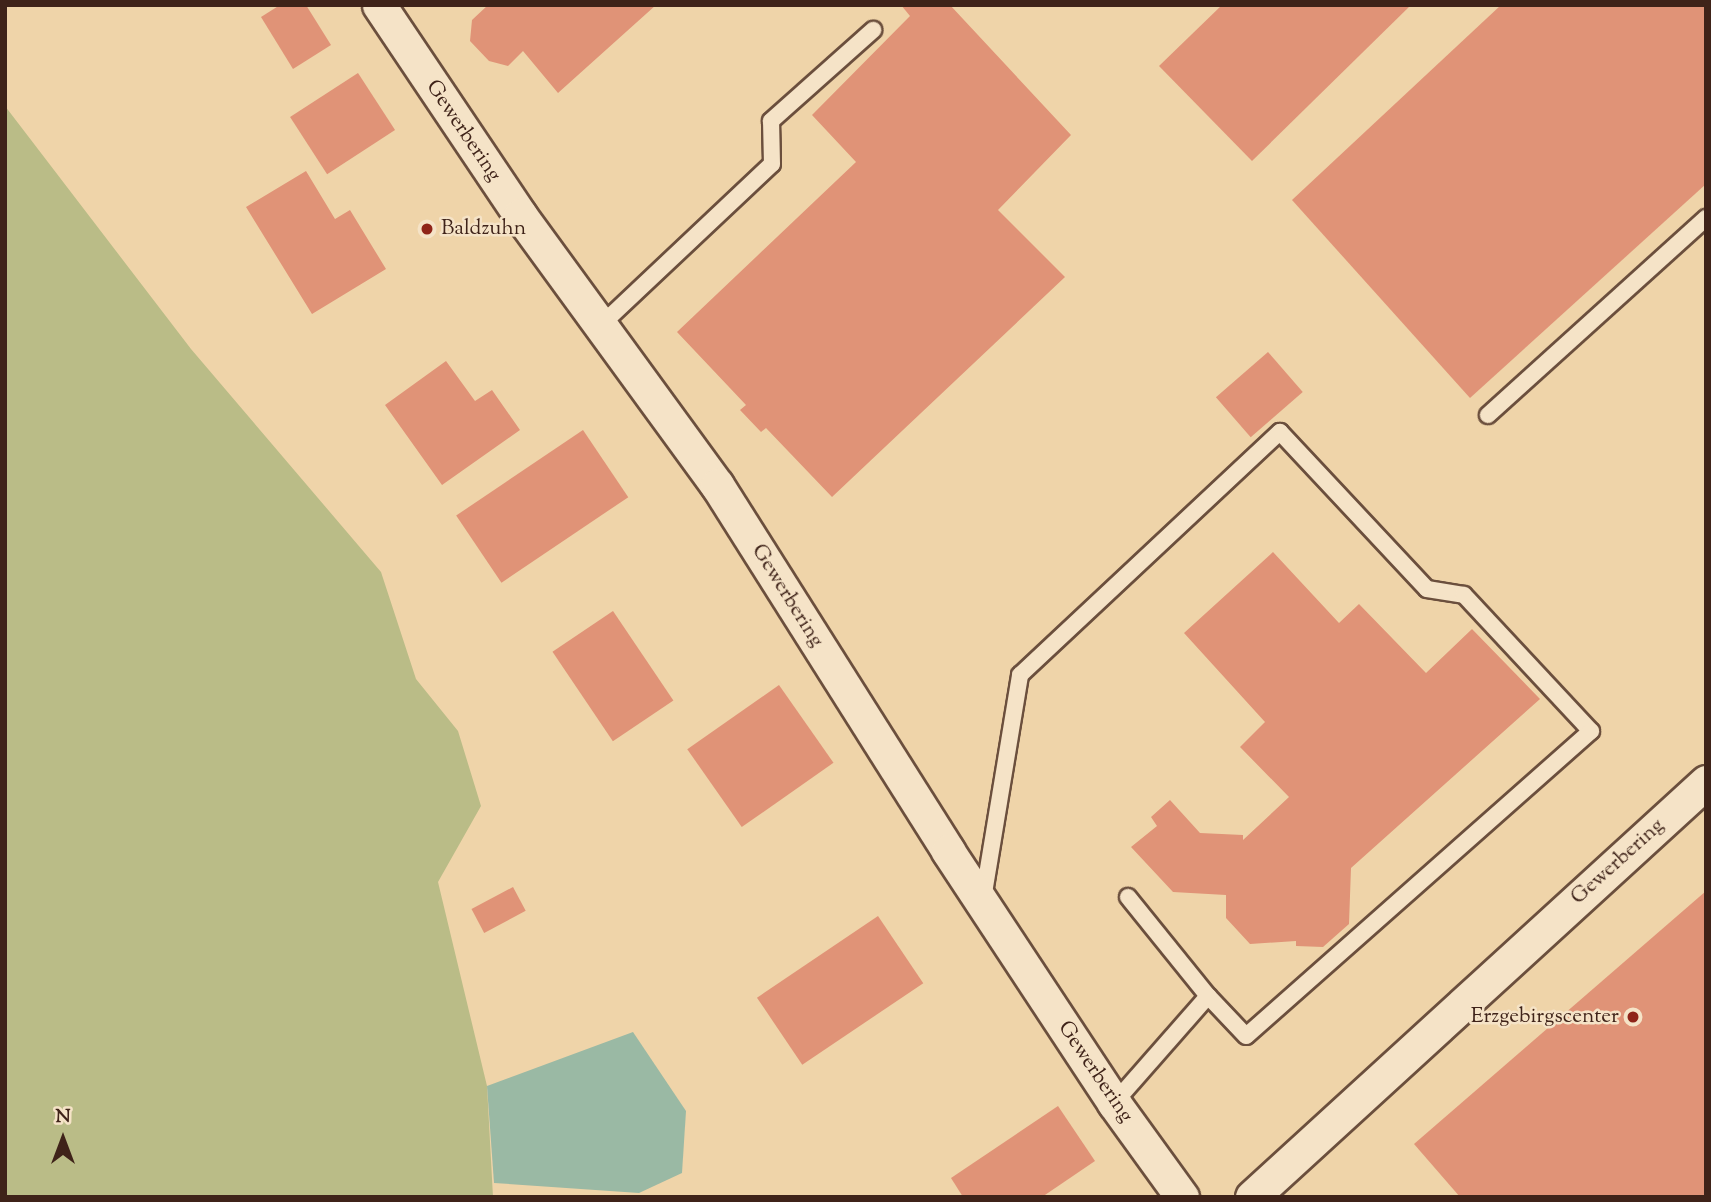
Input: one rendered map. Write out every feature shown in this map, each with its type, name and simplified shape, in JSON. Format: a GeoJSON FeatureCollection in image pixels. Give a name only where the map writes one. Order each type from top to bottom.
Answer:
{"type":"FeatureCollection","features":[{"type":"Feature","properties":{"kind":"street","name":"Gewerbering"},"geometry":{"type":"LineString","coordinates":[[379,5],[600,326],[717,485],[1114,1103],[1182,1197]]}},
{"type":"Feature","properties":{"kind":"street","name":"Gewerbering"},"geometry":{"type":"LineString","coordinates":[[1252,1197],[1706,782]]}},
{"type":"Feature","properties":{"kind":"lane"},"geometry":{"type":"LineString","coordinates":[[600,326],[772,164],[771,121],[873,30]]}},
{"type":"Feature","properties":{"kind":"lane"},"geometry":{"type":"LineString","coordinates":[[1488,415],[1706,218]]}},
{"type":"Feature","properties":{"kind":"lane"},"geometry":{"type":"LineString","coordinates":[[983,902],[1020,675],[1280,432],[1427,589],[1464,595],[1591,731],[1246,1036],[1208,996],[1128,897]]}},
{"type":"Feature","properties":{"kind":"lane"},"geometry":{"type":"LineString","coordinates":[[1114,1103],[1208,996]]}},
{"type":"Feature","properties":{"kind":"green space"},"geometry":{"type":"Polygon","coordinates":[[[5,106],[191,349],[381,572],[416,679],[458,731],[481,806],[438,882],[487,1086],[493,1197],[5,1197],[5,106]]]}},
{"type":"Feature","properties":{"kind":"shaded area"},"geometry":{"type":"Polygon","coordinates":[[[633,1032],[686,1111],[682,1173],[639,1193],[494,1183],[487,1086],[633,1032]]]}},
{"type":"Feature","properties":{"kind":"building"},"geometry":{"type":"Polygon","coordinates":[[[280,5],[306,5],[331,45],[293,69],[261,17],[280,5]]]}},
{"type":"Feature","properties":{"kind":"building"},"geometry":{"type":"Polygon","coordinates":[[[488,5],[656,5],[558,93],[523,51],[508,66],[489,61],[470,41],[472,20],[488,5]]]}},
{"type":"Feature","properties":{"kind":"building"},"geometry":{"type":"Polygon","coordinates":[[[901,5],[950,5],[1071,135],[998,210],[1065,277],[832,497],[766,428],[761,432],[740,410],[746,405],[677,332],[856,162],[812,115],[910,16],[901,5]]]}},
{"type":"Feature","properties":{"kind":"building"},"geometry":{"type":"Polygon","coordinates":[[[1222,5],[1411,5],[1252,161],[1159,66],[1222,5]]]}},
{"type":"Feature","properties":{"kind":"building"},"geometry":{"type":"Polygon","coordinates":[[[1501,5],[1706,5],[1706,184],[1470,398],[1292,200],[1501,5]]]}},
{"type":"Feature","properties":{"kind":"building"},"geometry":{"type":"Polygon","coordinates":[[[358,73],[395,130],[327,174],[290,117],[358,73]]]}},
{"type":"Feature","properties":{"kind":"building"},"geometry":{"type":"Polygon","coordinates":[[[306,171],[335,219],[350,210],[386,269],[312,314],[246,207],[306,171]]]}},
{"type":"Feature","properties":{"kind":"building"},"geometry":{"type":"Polygon","coordinates":[[[1268,352],[1303,392],[1251,437],[1216,397],[1268,352]]]}},
{"type":"Feature","properties":{"kind":"building"},"geometry":{"type":"Polygon","coordinates":[[[446,361],[475,401],[492,390],[520,430],[442,485],[385,405],[446,361]]]}},
{"type":"Feature","properties":{"kind":"building"},"geometry":{"type":"Polygon","coordinates":[[[583,430],[628,497],[501,583],[456,516],[583,430]]]}},
{"type":"Feature","properties":{"kind":"building"},"geometry":{"type":"Polygon","coordinates":[[[1273,552],[1339,623],[1359,604],[1426,673],[1472,629],[1540,699],[1351,868],[1349,924],[1323,947],[1296,946],[1296,941],[1250,944],[1226,918],[1226,895],[1173,892],[1131,847],[1157,826],[1151,817],[1170,800],[1200,833],[1243,835],[1243,840],[1289,797],[1240,747],[1265,722],[1184,633],[1273,552]]]}},
{"type":"Feature","properties":{"kind":"building"},"geometry":{"type":"Polygon","coordinates":[[[613,611],[673,701],[613,741],[552,652],[613,611]]]}},
{"type":"Feature","properties":{"kind":"building"},"geometry":{"type":"Polygon","coordinates":[[[779,685],[833,763],[742,827],[687,749],[779,685]]]}},
{"type":"Feature","properties":{"kind":"building"},"geometry":{"type":"Polygon","coordinates":[[[513,887],[526,911],[484,933],[472,909],[513,887]]]}},
{"type":"Feature","properties":{"kind":"building","name":"Erzgebirgscenter"},"geometry":{"type":"Polygon","coordinates":[[[1706,891],[1706,1197],[1460,1197],[1414,1144],[1706,891]]]}},
{"type":"Feature","properties":{"kind":"building"},"geometry":{"type":"Polygon","coordinates":[[[878,916],[923,983],[802,1065],[757,998],[878,916]]]}},
{"type":"Feature","properties":{"kind":"building"},"geometry":{"type":"Polygon","coordinates":[[[1058,1106],[1095,1161],[1042,1197],[963,1197],[951,1178],[1058,1106]]]}},
{"type":"Feature","properties":{"kind":"place","name":"Baldzuhn"},"geometry":{"type":"Point","coordinates":[427,229]}},
{"type":"Feature","properties":{"kind":"place","name":"Erzgebirgscenter"},"geometry":{"type":"Point","coordinates":[1633,1017]}}]}
